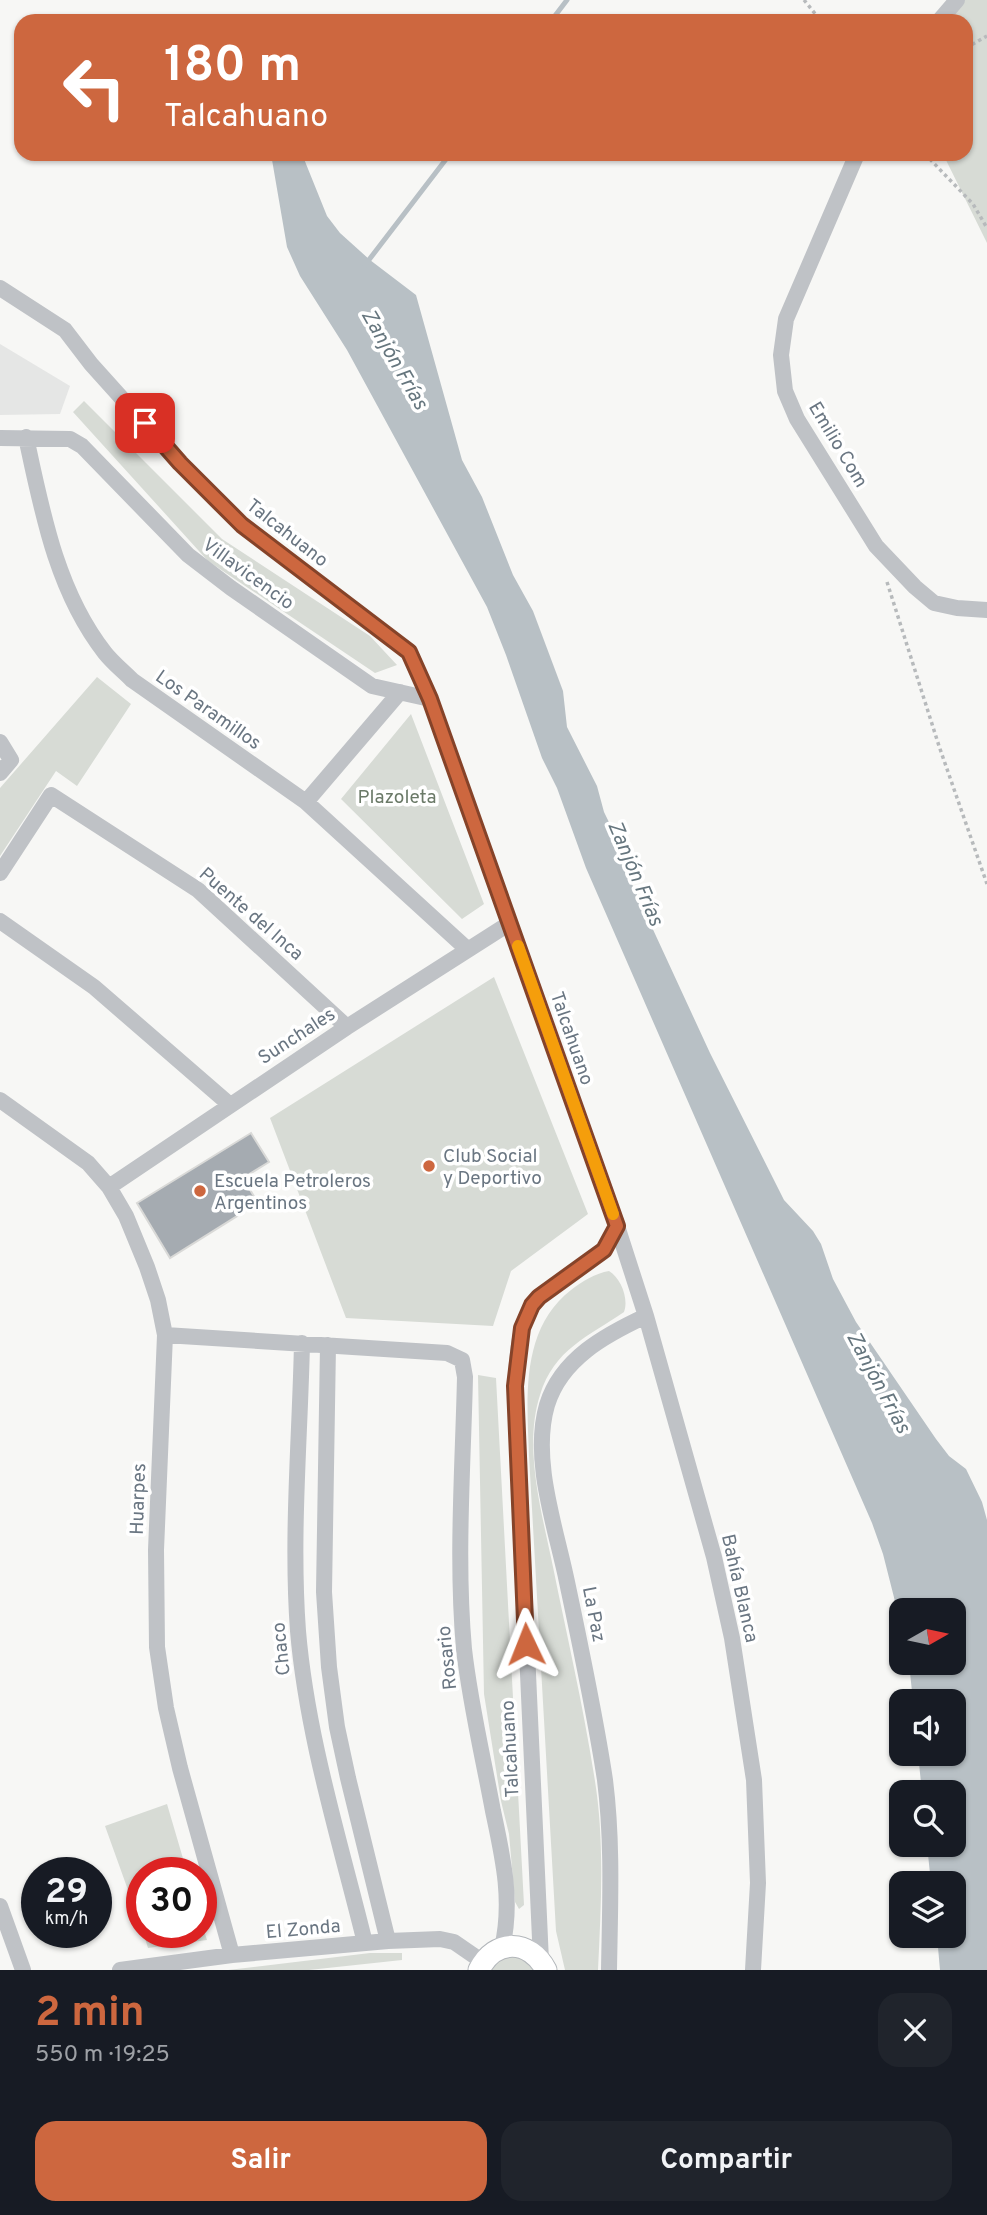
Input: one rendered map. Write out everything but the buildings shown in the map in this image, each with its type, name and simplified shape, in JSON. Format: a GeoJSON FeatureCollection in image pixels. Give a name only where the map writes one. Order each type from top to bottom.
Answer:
{"type":"FeatureCollection","features":[{"type":"Feature","properties":{"kind":"street"},"geometry":{"type":"LineString","coordinates":[[945,14],[957,0]]}},
{"type":"Feature","properties":{"kind":"street","name":"Emilio Com"},"geometry":{"type":"LineString","coordinates":[[854,161],[786,319],[781,355],[785,391],[797,419],[876,547],[934,603],[987,610]]}},
{"type":"Feature","properties":{"kind":"street","name":"Talcahuano"},"geometry":{"type":"LineString","coordinates":[[0,288],[65,330],[91,364],[171,453],[242,525],[409,652],[430,699],[617,1226],[604,1250],[539,1297],[532,1305],[522,1328],[517,1363],[515,1386],[524,1616],[544,1965]]}},
{"type":"Feature","properties":{"kind":"street"},"geometry":{"type":"LineString","coordinates":[[0,438],[26,437]]}},
{"type":"Feature","properties":{"kind":"street","name":"Villavicencio"},"geometry":{"type":"LineString","coordinates":[[26,437],[70,439],[82,446],[188,555],[220,580],[372,686],[430,699]]}},
{"type":"Feature","properties":{"kind":"street","name":"Los Paramillos"},"geometry":{"type":"LineString","coordinates":[[26,437],[53,552],[84,622],[107,656],[132,680],[306,802],[467,949]]}},
{"type":"Feature","properties":{"kind":"street"},"geometry":{"type":"LineString","coordinates":[[306,802],[400,692]]}},
{"type":"Feature","properties":{"kind":"street"},"geometry":{"type":"LineString","coordinates":[[0,743],[5,767]]}},
{"type":"Feature","properties":{"kind":"street","name":"Puente del Inca"},"geometry":{"type":"LineString","coordinates":[[0,873],[51,795],[198,890],[347,1027]]}},
{"type":"Feature","properties":{"kind":"street"},"geometry":{"type":"LineString","coordinates":[[0,921],[94,987],[229,1104]]}},
{"type":"Feature","properties":{"kind":"street","name":"Sunchales"},"geometry":{"type":"LineString","coordinates":[[108,1186],[229,1104],[510,923]]}},
{"type":"Feature","properties":{"kind":"street","name":"Huarpes"},"geometry":{"type":"LineString","coordinates":[[0,1100],[88,1163],[108,1186],[126,1216],[158,1300],[165,1335],[156,1549],[157,1647],[166,1708],[180,1768],[232,1955]]}},
{"type":"Feature","properties":{"kind":"street","name":"Bahía Blanca"},"geometry":{"type":"LineString","coordinates":[[617,1226],[693,1479],[732,1638],[754,1780],[758,1883],[753,1970]]}},
{"type":"Feature","properties":{"kind":"street","name":"La Paz"},"geometry":{"type":"LineString","coordinates":[[609,1970],[610,1835],[604,1778],[573,1611],[543,1471],[542,1445],[547,1407],[562,1374],[577,1358],[610,1333],[646,1317]]}},
{"type":"Feature","properties":{"kind":"street"},"geometry":{"type":"LineString","coordinates":[[165,1335],[328,1345],[324,1592],[329,1667],[345,1765],[388,1941]]}},
{"type":"Feature","properties":{"kind":"street","name":"Chaco"},"geometry":{"type":"LineString","coordinates":[[302,1343],[296,1562],[298,1633],[307,1702],[365,1943]]}},
{"type":"Feature","properties":{"kind":"street","name":"Rosario"},"geometry":{"type":"LineString","coordinates":[[328,1345],[447,1353],[462,1360],[465,1377],[461,1607],[471,1695],[503,1859],[508,1923],[502,1948]]}},
{"type":"Feature","properties":{"kind":"street"},"geometry":{"type":"LineString","coordinates":[[0,1906],[23,1970]]}},
{"type":"Feature","properties":{"kind":"street","name":"El Zonda"},"geometry":{"type":"LineString","coordinates":[[120,1970],[232,1955],[440,1939],[454,1942],[481,1966]]}},
{"type":"Feature","properties":{"kind":"street"},"geometry":{"type":"LineString","coordinates":[[481,1966],[495,1951],[513,1946],[534,1953],[544,1965]]}},
{"type":"Feature","properties":{"kind":"path"},"geometry":{"type":"LineString","coordinates":[[804,0],[815,14]]}},
{"type":"Feature","properties":{"kind":"path"},"geometry":{"type":"LineString","coordinates":[[932,161],[972,204],[987,228]]}},
{"type":"Feature","properties":{"kind":"path"},"geometry":{"type":"LineString","coordinates":[[876,547],[939,746],[987,884]]}},
{"type":"Feature","properties":{"kind":"shaded area"},"geometry":{"type":"Polygon","coordinates":[[[0,344],[70,386],[60,414],[0,415],[0,344]]]}},
{"type":"Feature","properties":{"kind":"green space"},"geometry":{"type":"Polygon","coordinates":[[[963,0],[987,0],[987,243],[946,161],[973,161],[973,14],[952,14],[963,0]]]}},
{"type":"Feature","properties":{"kind":"green space"},"geometry":{"type":"Polygon","coordinates":[[[84,401],[222,539],[370,636],[397,665],[375,673],[208,561],[73,412],[84,401]]]}},
{"type":"Feature","properties":{"kind":"green space"},"geometry":{"type":"Polygon","coordinates":[[[97,677],[131,704],[77,786],[56,771],[0,856],[0,788],[97,677]]]}},
{"type":"Feature","properties":{"kind":"green space","name":"Plazoleta"},"geometry":{"type":"Polygon","coordinates":[[[411,714],[484,904],[462,919],[341,799],[411,714]]]}},
{"type":"Feature","properties":{"kind":"green space","name":"Club Social y Deportivo"},"geometry":{"type":"Polygon","coordinates":[[[494,977],[588,1214],[511,1271],[493,1326],[346,1318],[270,1118],[494,977]]]}},
{"type":"Feature","properties":{"kind":"green space"},"geometry":{"type":"Polygon","coordinates":[[[609,1271],[623,1289],[624,1312],[585,1337],[554,1366],[540,1395],[533,1437],[536,1481],[585,1723],[600,1823],[598,1970],[565,1970],[556,1931],[529,1456],[528,1389],[535,1345],[554,1306],[579,1284],[609,1271]]]}},
{"type":"Feature","properties":{"kind":"green space"},"geometry":{"type":"Polygon","coordinates":[[[478,1375],[496,1378],[524,1905],[519,1909],[515,1902],[509,1834],[484,1694],[478,1375]]]}},
{"type":"Feature","properties":{"kind":"green space"},"geometry":{"type":"Polygon","coordinates":[[[167,1804],[183,1857],[126,1857],[126,1884],[105,1826],[167,1804]]]}},
{"type":"Feature","properties":{"kind":"green space"},"geometry":{"type":"Polygon","coordinates":[[[370,1953],[402,1953],[402,1960],[309,1970],[228,1970],[370,1953]]]}},
{"type":"Feature","properties":{"kind":"green space"},"geometry":{"type":"Polygon","coordinates":[[[521,1955],[538,1970],[488,1970],[502,1956],[521,1955]]]}},
{"type":"Feature","properties":{"kind":"water","name":"Zanjón Frías"},"geometry":{"type":"Polygon","coordinates":[[[272,161],[305,161],[327,216],[340,233],[416,295],[462,460],[482,497],[513,575],[533,611],[563,691],[567,727],[597,786],[604,812],[622,849],[626,871],[710,1053],[784,1200],[813,1231],[821,1244],[833,1279],[856,1322],[936,1439],[949,1456],[966,1469],[982,1502],[987,1520],[987,1970],[940,1970],[938,1948],[966,1948],[966,1871],[930,1871],[928,1857],[966,1857],[966,1780],[921,1780],[919,1766],[966,1766],[966,1689],[912,1689],[910,1675],[966,1675],[966,1598],[894,1598],[872,1523],[586,868],[557,788],[542,758],[487,607],[347,350],[300,276],[287,247],[272,161]]]}},
{"type":"Feature","properties":{"kind":"waterway"},"geometry":{"type":"LineString","coordinates":[[556,14],[567,0]]}},
{"type":"Feature","properties":{"kind":"waterway"},"geometry":{"type":"LineString","coordinates":[[365,265],[445,161]]}},
{"type":"Feature","properties":{"kind":"slow traffic"},"geometry":{"type":"LineString","coordinates":[[518,946],[613,1214]]}},
{"type":"Feature","properties":{"kind":"place","name":"Club Social y Deportivo"},"geometry":{"type":"Point","coordinates":[429,1166]}},
{"type":"Feature","properties":{"kind":"place","name":"Escuela Petroleros Argentinos"},"geometry":{"type":"Point","coordinates":[200,1191]}},
{"type":"Feature","properties":{"kind":"route"},"geometry":{"type":"LineString","coordinates":[[145,423],[180,463],[242,525],[409,652],[430,699],[617,1226],[604,1250],[539,1297],[527,1314],[522,1328],[515,1386],[526,1644]]}}]}
